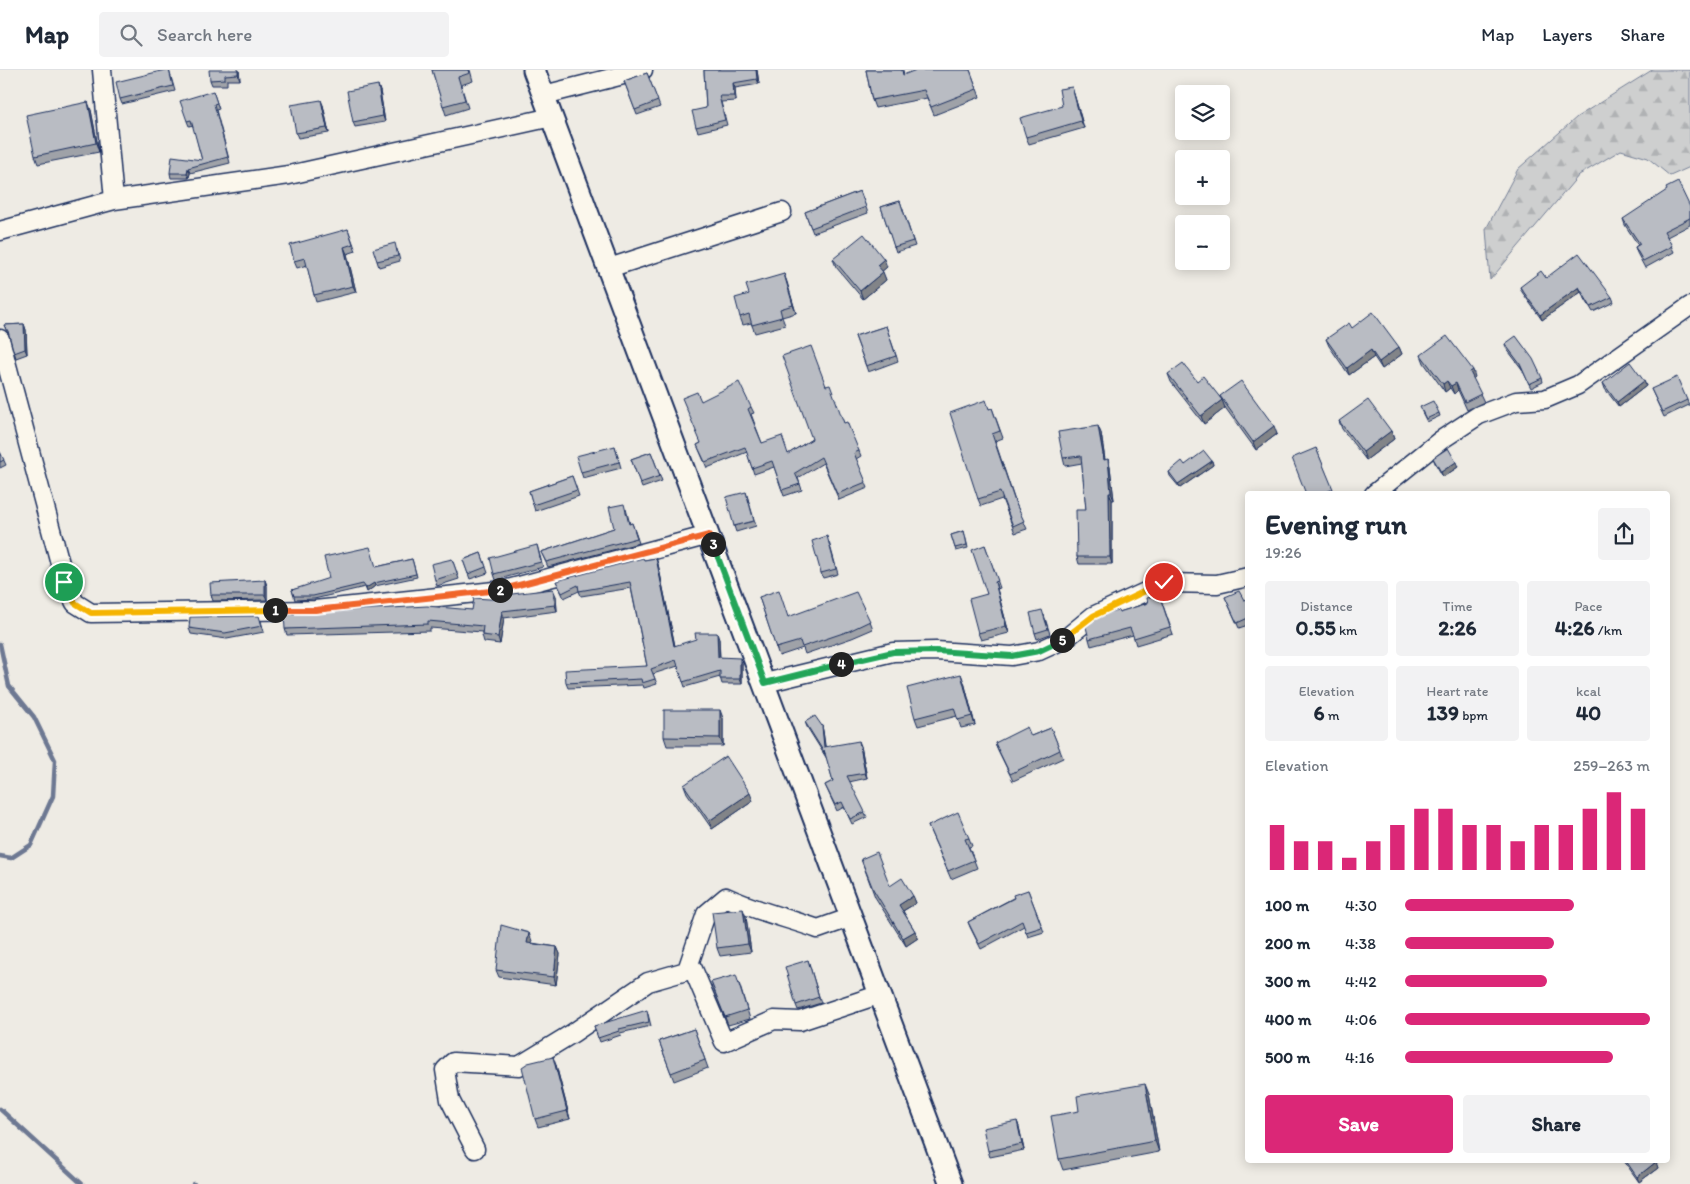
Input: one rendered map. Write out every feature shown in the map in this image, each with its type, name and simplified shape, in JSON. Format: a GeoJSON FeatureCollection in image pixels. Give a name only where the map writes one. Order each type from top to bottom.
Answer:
{"type":"FeatureCollection","features":[{"type":"Feature","properties":{"kind":"main road"},"geometry":{"type":"LineString","coordinates":[[534,70],[951,1184]]}},
{"type":"Feature","properties":{"kind":"street"},"geometry":{"type":"LineString","coordinates":[[102,70],[114,200]]}},
{"type":"Feature","properties":{"kind":"street"},"geometry":{"type":"LineString","coordinates":[[544,95],[643,70]]}},
{"type":"Feature","properties":{"kind":"street"},"geometry":{"type":"LineString","coordinates":[[0,231],[114,200],[289,175],[552,117]]}},
{"type":"Feature","properties":{"kind":"street"},"geometry":{"type":"LineString","coordinates":[[609,268],[782,212]]}},
{"type":"Feature","properties":{"kind":"street"},"geometry":{"type":"LineString","coordinates":[[1378,491],[1441,440],[1479,415],[1516,401],[1545,399],[1578,385],[1690,306]]}},
{"type":"Feature","properties":{"kind":"street"},"geometry":{"type":"LineString","coordinates":[[0,338],[64,582],[75,603],[91,613],[315,610],[504,590],[709,535]]}},
{"type":"Feature","properties":{"kind":"street"},"geometry":{"type":"LineString","coordinates":[[765,683],[893,652],[936,651],[1012,656],[1039,651],[1065,639],[1093,616],[1164,582],[1217,584],[1245,578]]}},
{"type":"Feature","properties":{"kind":"street"},"geometry":{"type":"LineString","coordinates":[[688,970],[706,914],[726,897],[758,911],[784,916],[818,929],[852,917]]}},
{"type":"Feature","properties":{"kind":"street"},"geometry":{"type":"LineString","coordinates":[[475,1149],[450,1100],[445,1070],[452,1062],[518,1066],[573,1034],[648,982],[693,969],[724,1042],[774,1020],[800,1021],[881,994]]}},
{"type":"Feature","properties":{"kind":"green space"},"geometry":{"type":"Polygon","coordinates":[[[1652,70],[1690,70],[1690,167],[1670,176],[1648,158],[1621,150],[1579,175],[1490,280],[1486,229],[1518,169],[1577,117],[1652,70]]]}},
{"type":"Feature","properties":{"kind":"building"},"geometry":{"type":"Polygon","coordinates":[[[169,70],[173,86],[120,99],[116,82],[169,70]]]}},
{"type":"Feature","properties":{"kind":"building"},"geometry":{"type":"Polygon","coordinates":[[[209,70],[238,70],[238,74],[225,75],[225,79],[210,80],[209,70]]]}},
{"type":"Feature","properties":{"kind":"building"},"geometry":{"type":"Polygon","coordinates":[[[432,70],[469,70],[470,73],[458,77],[465,100],[443,106],[432,70]]]}},
{"type":"Feature","properties":{"kind":"building"},"geometry":{"type":"Polygon","coordinates":[[[704,70],[756,70],[757,79],[733,83],[734,96],[719,96],[725,120],[696,127],[692,111],[706,108],[704,70]]]}},
{"type":"Feature","properties":{"kind":"building"},"geometry":{"type":"Polygon","coordinates":[[[866,70],[902,70],[903,75],[916,70],[970,70],[977,89],[931,107],[924,90],[872,100],[866,70]]]}},
{"type":"Feature","properties":{"kind":"building"},"geometry":{"type":"Polygon","coordinates":[[[647,73],[658,101],[635,110],[624,81],[647,73]]]}},
{"type":"Feature","properties":{"kind":"building"},"geometry":{"type":"Polygon","coordinates":[[[378,85],[383,116],[353,122],[347,91],[378,85]]]}},
{"type":"Feature","properties":{"kind":"building"},"geometry":{"type":"Polygon","coordinates":[[[1072,87],[1081,121],[1026,137],[1020,118],[1062,106],[1059,89],[1072,87]]]}},
{"type":"Feature","properties":{"kind":"building"},"geometry":{"type":"Polygon","coordinates":[[[213,91],[217,103],[214,104],[228,157],[188,168],[187,173],[170,173],[172,156],[202,160],[191,120],[187,121],[180,101],[213,91]]]}},
{"type":"Feature","properties":{"kind":"building"},"geometry":{"type":"Polygon","coordinates":[[[321,100],[327,128],[296,133],[291,105],[321,100]]]}},
{"type":"Feature","properties":{"kind":"building"},"geometry":{"type":"Polygon","coordinates":[[[88,102],[96,143],[35,156],[26,115],[88,102]]]}},
{"type":"Feature","properties":{"kind":"building"},"geometry":{"type":"Polygon","coordinates":[[[1678,182],[1690,207],[1690,218],[1664,231],[1672,246],[1643,261],[1635,247],[1640,244],[1623,219],[1667,190],[1666,188],[1678,182]]]}},
{"type":"Feature","properties":{"kind":"building"},"geometry":{"type":"Polygon","coordinates":[[[860,191],[866,207],[811,228],[805,212],[860,191]]]}},
{"type":"Feature","properties":{"kind":"building"},"geometry":{"type":"Polygon","coordinates":[[[900,201],[913,241],[894,247],[881,207],[900,201]]]}},
{"type":"Feature","properties":{"kind":"building"},"geometry":{"type":"Polygon","coordinates":[[[348,229],[353,244],[344,247],[353,286],[314,295],[305,258],[294,261],[290,245],[348,229]]]}},
{"type":"Feature","properties":{"kind":"building"},"geometry":{"type":"Polygon","coordinates":[[[864,234],[884,259],[877,265],[883,272],[860,291],[833,259],[864,234]]]}},
{"type":"Feature","properties":{"kind":"building"},"geometry":{"type":"Polygon","coordinates":[[[395,243],[398,256],[377,261],[373,249],[395,243]]]}},
{"type":"Feature","properties":{"kind":"building"},"geometry":{"type":"Polygon","coordinates":[[[1579,253],[1612,297],[1591,307],[1579,287],[1540,315],[1520,287],[1541,271],[1546,278],[1579,253]]]}},
{"type":"Feature","properties":{"kind":"building"},"geometry":{"type":"Polygon","coordinates":[[[784,274],[793,305],[780,309],[782,317],[752,325],[749,314],[740,317],[735,298],[749,294],[746,285],[784,274]]]}},
{"type":"Feature","properties":{"kind":"building"},"geometry":{"type":"Polygon","coordinates":[[[1373,312],[1399,347],[1379,362],[1371,350],[1347,368],[1326,339],[1349,323],[1352,328],[1373,312]]]}},
{"type":"Feature","properties":{"kind":"building"},"geometry":{"type":"Polygon","coordinates":[[[24,324],[25,349],[14,353],[8,331],[4,325],[24,324]]]}},
{"type":"Feature","properties":{"kind":"building"},"geometry":{"type":"Polygon","coordinates":[[[886,326],[896,356],[866,366],[855,336],[886,326]]]}},
{"type":"Feature","properties":{"kind":"building"},"geometry":{"type":"Polygon","coordinates":[[[1447,336],[1473,370],[1470,372],[1481,394],[1465,402],[1456,383],[1451,386],[1447,381],[1443,384],[1421,355],[1447,336]]]}},
{"type":"Feature","properties":{"kind":"building"},"geometry":{"type":"Polygon","coordinates":[[[1516,336],[1533,359],[1542,378],[1529,384],[1520,364],[1505,344],[1516,336]]]}},
{"type":"Feature","properties":{"kind":"building"},"geometry":{"type":"Polygon","coordinates":[[[811,346],[826,386],[830,385],[844,423],[847,422],[859,451],[854,453],[866,482],[837,494],[821,457],[795,473],[800,484],[782,490],[772,461],[752,468],[745,447],[705,462],[697,445],[701,443],[682,398],[697,392],[701,401],[739,382],[751,407],[748,409],[762,443],[782,436],[788,454],[812,439],[782,356],[811,346]]]}},
{"type":"Feature","properties":{"kind":"building"},"geometry":{"type":"Polygon","coordinates":[[[1630,362],[1644,381],[1617,402],[1603,383],[1630,362]]]}},
{"type":"Feature","properties":{"kind":"building"},"geometry":{"type":"Polygon","coordinates":[[[1183,363],[1197,381],[1203,376],[1222,400],[1201,416],[1168,374],[1183,363]]]}},
{"type":"Feature","properties":{"kind":"building"},"geometry":{"type":"Polygon","coordinates":[[[1677,377],[1687,400],[1662,412],[1651,389],[1677,377]]]}},
{"type":"Feature","properties":{"kind":"building"},"geometry":{"type":"Polygon","coordinates":[[[1241,381],[1274,426],[1253,442],[1220,396],[1241,381]]]}},
{"type":"Feature","properties":{"kind":"building"},"geometry":{"type":"Polygon","coordinates":[[[986,400],[989,409],[992,408],[1000,431],[992,434],[1015,502],[1024,521],[1013,526],[1000,492],[978,499],[950,413],[986,400]]]}},
{"type":"Feature","properties":{"kind":"building"},"geometry":{"type":"Polygon","coordinates":[[[1368,400],[1391,431],[1363,452],[1339,421],[1368,400]]]}},
{"type":"Feature","properties":{"kind":"building"},"geometry":{"type":"Polygon","coordinates":[[[1433,401],[1439,413],[1426,419],[1420,407],[1433,401]]]}},
{"type":"Feature","properties":{"kind":"building"},"geometry":{"type":"Polygon","coordinates":[[[1098,426],[1104,460],[1108,459],[1111,493],[1109,493],[1110,557],[1077,557],[1076,510],[1086,510],[1081,456],[1063,458],[1058,432],[1098,426]]]}},
{"type":"Feature","properties":{"kind":"building"},"geometry":{"type":"Polygon","coordinates":[[[615,446],[619,462],[581,472],[576,456],[615,446]]]}},
{"type":"Feature","properties":{"kind":"building"},"geometry":{"type":"Polygon","coordinates":[[[1316,448],[1333,489],[1329,491],[1305,491],[1292,458],[1316,448]]]}},
{"type":"Feature","properties":{"kind":"building"},"geometry":{"type":"Polygon","coordinates":[[[1448,448],[1456,462],[1441,472],[1433,458],[1448,448]]]}},
{"type":"Feature","properties":{"kind":"building"},"geometry":{"type":"Polygon","coordinates":[[[1204,451],[1212,461],[1178,484],[1169,472],[1182,461],[1185,465],[1204,451]]]}},
{"type":"Feature","properties":{"kind":"building"},"geometry":{"type":"Polygon","coordinates":[[[0,452],[4,460],[0,462],[0,452]]]}},
{"type":"Feature","properties":{"kind":"building"},"geometry":{"type":"Polygon","coordinates":[[[651,452],[660,476],[640,483],[631,459],[651,452]]]}},
{"type":"Feature","properties":{"kind":"building"},"geometry":{"type":"Polygon","coordinates":[[[572,476],[577,490],[533,505],[529,491],[572,476]]]}},
{"type":"Feature","properties":{"kind":"building"},"geometry":{"type":"Polygon","coordinates":[[[746,492],[754,521],[734,526],[726,497],[746,492]]]}},
{"type":"Feature","properties":{"kind":"building"},"geometry":{"type":"Polygon","coordinates":[[[624,504],[629,524],[632,523],[637,538],[546,562],[541,552],[614,528],[609,507],[624,504]]]}},
{"type":"Feature","properties":{"kind":"building"},"geometry":{"type":"Polygon","coordinates":[[[964,531],[967,545],[955,548],[951,535],[964,531]]]}},
{"type":"Feature","properties":{"kind":"building"},"geometry":{"type":"Polygon","coordinates":[[[827,536],[836,569],[821,573],[812,541],[827,536]]]}},
{"type":"Feature","properties":{"kind":"building"},"geometry":{"type":"Polygon","coordinates":[[[537,545],[541,562],[494,574],[490,558],[537,545]]]}},
{"type":"Feature","properties":{"kind":"building"},"geometry":{"type":"Polygon","coordinates":[[[985,545],[998,581],[995,582],[1006,626],[978,633],[969,599],[987,594],[972,550],[985,545]]]}},
{"type":"Feature","properties":{"kind":"building"},"geometry":{"type":"Polygon","coordinates":[[[370,547],[376,567],[412,559],[416,574],[374,583],[366,588],[363,584],[313,596],[294,596],[292,590],[329,578],[324,557],[370,547]]]}},
{"type":"Feature","properties":{"kind":"building"},"geometry":{"type":"Polygon","coordinates":[[[481,553],[486,567],[468,574],[463,560],[481,553]]]}},
{"type":"Feature","properties":{"kind":"building"},"geometry":{"type":"Polygon","coordinates":[[[643,558],[644,560],[656,558],[674,646],[696,639],[695,633],[717,633],[718,657],[740,658],[740,679],[720,679],[720,671],[683,682],[676,660],[651,669],[655,679],[642,683],[641,679],[566,683],[565,670],[647,666],[630,582],[579,591],[578,585],[562,593],[556,581],[643,558]]]}},
{"type":"Feature","properties":{"kind":"building"},"geometry":{"type":"Polygon","coordinates":[[[452,559],[457,573],[435,580],[431,564],[452,559]]]}},
{"type":"Feature","properties":{"kind":"building"},"geometry":{"type":"Polygon","coordinates":[[[265,580],[265,595],[211,595],[210,583],[265,580]]]}},
{"type":"Feature","properties":{"kind":"building"},"geometry":{"type":"Polygon","coordinates":[[[553,589],[555,605],[502,611],[498,637],[482,635],[483,626],[428,621],[428,624],[285,629],[284,614],[427,606],[472,610],[474,598],[504,600],[504,595],[553,589]]]}},
{"type":"Feature","properties":{"kind":"building"},"geometry":{"type":"Polygon","coordinates":[[[779,590],[788,617],[856,592],[870,621],[849,631],[802,647],[800,641],[776,648],[759,597],[779,590]]]}},
{"type":"Feature","properties":{"kind":"building"},"geometry":{"type":"Polygon","coordinates":[[[1239,591],[1245,600],[1245,619],[1237,623],[1225,597],[1239,591]]]}},
{"type":"Feature","properties":{"kind":"building"},"geometry":{"type":"Polygon","coordinates":[[[1159,594],[1170,627],[1134,638],[1130,628],[1089,639],[1086,627],[1096,618],[1110,612],[1118,610],[1119,612],[1148,603],[1147,598],[1159,594]]]}},
{"type":"Feature","properties":{"kind":"building"},"geometry":{"type":"Polygon","coordinates":[[[1042,610],[1048,629],[1035,633],[1030,613],[1042,610]]]}},
{"type":"Feature","properties":{"kind":"building"},"geometry":{"type":"Polygon","coordinates":[[[259,616],[262,626],[225,633],[189,628],[190,617],[259,616]]]}},
{"type":"Feature","properties":{"kind":"building"},"geometry":{"type":"Polygon","coordinates":[[[961,674],[972,716],[958,720],[954,708],[915,718],[907,688],[961,674]]]}},
{"type":"Feature","properties":{"kind":"building"},"geometry":{"type":"Polygon","coordinates":[[[664,710],[720,710],[720,738],[664,737],[664,710]]]}},
{"type":"Feature","properties":{"kind":"building"},"geometry":{"type":"Polygon","coordinates":[[[815,716],[822,726],[824,747],[859,741],[865,773],[847,776],[865,812],[850,819],[842,802],[835,805],[825,785],[833,781],[824,750],[825,754],[805,722],[815,716]]]}},
{"type":"Feature","properties":{"kind":"building"},"geometry":{"type":"Polygon","coordinates":[[[1027,727],[1031,736],[1051,728],[1060,750],[1010,774],[995,743],[1027,727]]]}},
{"type":"Feature","properties":{"kind":"building"},"geometry":{"type":"Polygon","coordinates":[[[726,756],[750,793],[709,821],[684,785],[726,756]]]}},
{"type":"Feature","properties":{"kind":"building"},"geometry":{"type":"Polygon","coordinates":[[[958,812],[969,838],[965,839],[974,860],[948,871],[928,826],[958,812]]]}},
{"type":"Feature","properties":{"kind":"building"},"geometry":{"type":"Polygon","coordinates":[[[877,852],[890,886],[902,878],[913,896],[899,905],[915,931],[903,938],[873,889],[861,859],[877,852]]]}},
{"type":"Feature","properties":{"kind":"building"},"geometry":{"type":"Polygon","coordinates":[[[1028,890],[1042,927],[1026,932],[1022,921],[979,944],[968,922],[1014,898],[1013,895],[1028,890]]]}},
{"type":"Feature","properties":{"kind":"building"},"geometry":{"type":"Polygon","coordinates":[[[743,909],[748,944],[717,948],[712,912],[743,909]]]}},
{"type":"Feature","properties":{"kind":"building"},"geometry":{"type":"Polygon","coordinates":[[[501,925],[529,933],[527,943],[557,947],[554,977],[496,970],[501,925]]]}},
{"type":"Feature","properties":{"kind":"building"},"geometry":{"type":"Polygon","coordinates":[[[808,960],[819,997],[796,1005],[785,967],[808,960]]]}},
{"type":"Feature","properties":{"kind":"building"},"geometry":{"type":"Polygon","coordinates":[[[736,975],[747,1010],[725,1017],[711,982],[736,975]]]}},
{"type":"Feature","properties":{"kind":"building"},"geometry":{"type":"Polygon","coordinates":[[[647,1010],[649,1022],[619,1029],[619,1031],[598,1038],[594,1026],[647,1010]]]}},
{"type":"Feature","properties":{"kind":"building"},"geometry":{"type":"Polygon","coordinates":[[[694,1029],[705,1060],[671,1073],[659,1041],[694,1029]]]}},
{"type":"Feature","properties":{"kind":"building"},"geometry":{"type":"Polygon","coordinates":[[[553,1057],[567,1111],[535,1119],[522,1067],[528,1063],[553,1057]]]}},
{"type":"Feature","properties":{"kind":"building"},"geometry":{"type":"Polygon","coordinates":[[[1145,1084],[1155,1141],[1059,1159],[1051,1116],[1079,1111],[1077,1096],[1145,1084]]]}},
{"type":"Feature","properties":{"kind":"building"},"geometry":{"type":"Polygon","coordinates":[[[1017,1121],[1022,1144],[988,1151],[983,1128],[1017,1121]]]}},
{"type":"Feature","properties":{"kind":"building"},"geometry":{"type":"Polygon","coordinates":[[[1627,1163],[1655,1163],[1637,1177],[1627,1163]]]}},
{"type":"Feature","properties":{"kind":"waterway"},"geometry":{"type":"LineString","coordinates":[[0,644],[9,686],[34,717],[55,760],[53,796],[31,845],[11,858],[0,856]]}},
{"type":"Feature","properties":{"kind":"waterway"},"geometry":{"type":"LineString","coordinates":[[0,1109],[82,1184]]}},
{"type":"Feature","properties":{"kind":"route"},"geometry":{"type":"LineString","coordinates":[[64,582],[75,603],[91,613],[315,610],[504,590],[709,535],[765,683],[893,652],[936,651],[1012,656],[1039,651],[1065,639],[1093,616],[1164,582]]}}]}
